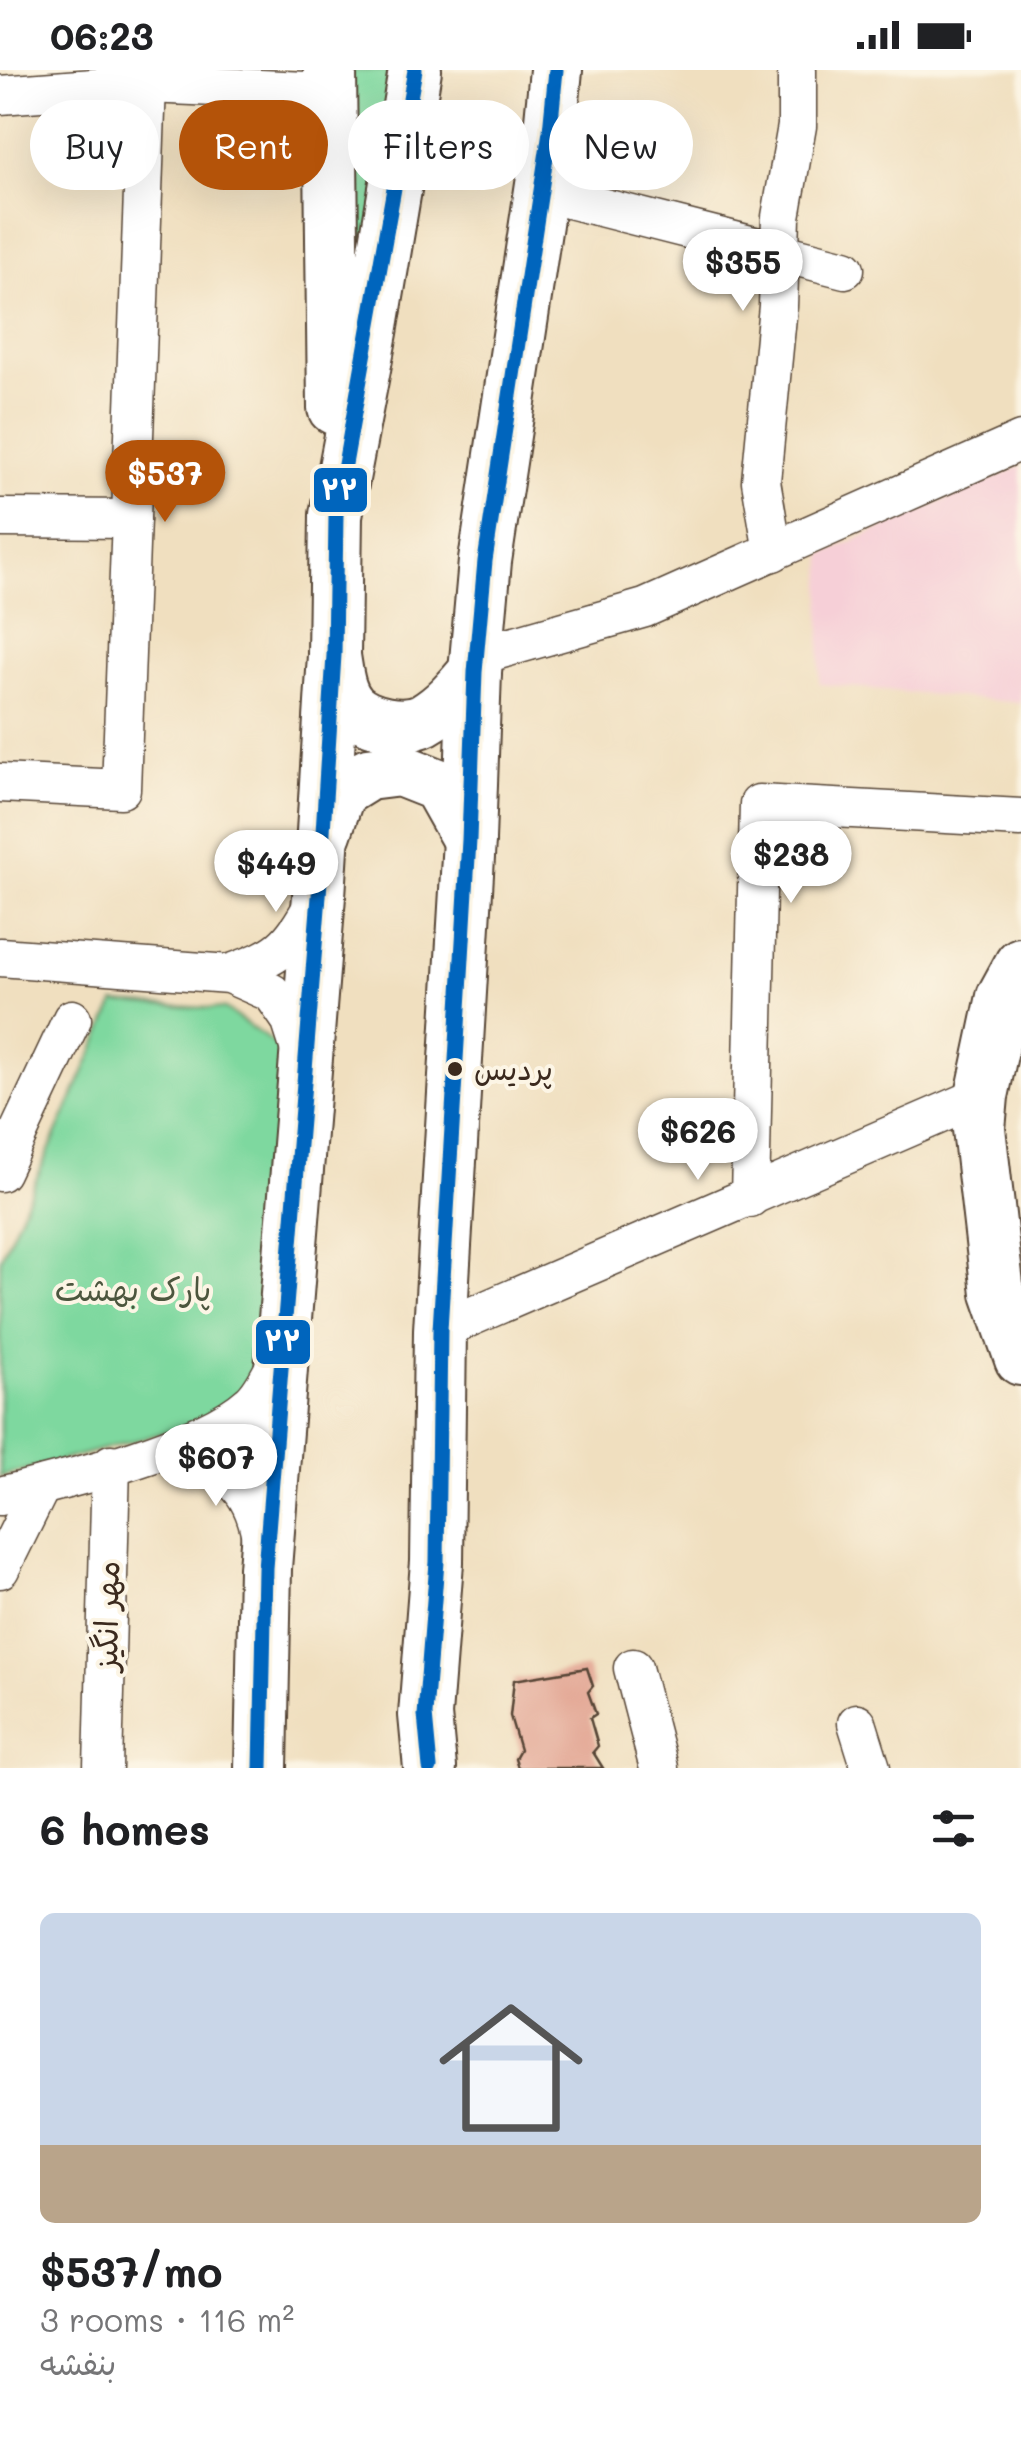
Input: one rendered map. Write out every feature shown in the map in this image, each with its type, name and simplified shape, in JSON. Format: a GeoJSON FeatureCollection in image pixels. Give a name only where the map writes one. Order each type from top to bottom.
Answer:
{"type":"FeatureCollection","features":[{"type":"Feature","properties":{"kind":"main road"},"geometry":{"type":"LineString","coordinates":[[336,515],[415,70]]}},
{"type":"Feature","properties":{"kind":"main road"},"geometry":{"type":"LineString","coordinates":[[430,1768],[424,1714],[436,1578],[440,1330],[476,664],[485,561],[556,70]]}},
{"type":"Feature","properties":{"kind":"main road"},"geometry":{"type":"LineString","coordinates":[[261,1768],[265,1568],[304,1100],[334,654],[330,81]]}},
{"type":"Feature","properties":{"kind":"main road"},"geometry":{"type":"LineString","coordinates":[[334,654],[339,686],[352,708],[384,724],[420,722],[451,700],[476,664]]}},
{"type":"Feature","properties":{"kind":"main road"},"geometry":{"type":"LineString","coordinates":[[322,844],[340,792],[368,774],[400,770],[438,785],[469,840]]}},
{"type":"Feature","properties":{"kind":"main road"},"geometry":{"type":"LineString","coordinates":[[1021,964],[1003,997],[982,1096],[980,1129],[998,1292],[1021,1359]]}},
{"type":"Feature","properties":{"kind":"street"},"geometry":{"type":"LineString","coordinates":[[773,552],[761,481],[782,217],[798,126],[797,70]]}},
{"type":"Feature","properties":{"kind":"street"},"geometry":{"type":"LineString","coordinates":[[0,95],[153,79],[330,81]]}},
{"type":"Feature","properties":{"kind":"street"},"geometry":{"type":"LineString","coordinates":[[0,783],[121,789],[153,79]]}},
{"type":"Feature","properties":{"kind":"street"},"geometry":{"type":"LineString","coordinates":[[540,192],[845,270]]}},
{"type":"Feature","properties":{"kind":"street"},"geometry":{"type":"LineString","coordinates":[[476,664],[646,608],[1021,441]]}},
{"type":"Feature","properties":{"kind":"street"},"geometry":{"type":"LineString","coordinates":[[0,518],[131,519]]}},
{"type":"Feature","properties":{"kind":"street"},"geometry":{"type":"LineString","coordinates":[[750,1198],[759,804],[1021,818]]}},
{"type":"Feature","properties":{"kind":"street"},"geometry":{"type":"LineString","coordinates":[[229,974],[265,961],[294,941],[319,896]]}},
{"type":"Feature","properties":{"kind":"street"},"geometry":{"type":"LineString","coordinates":[[0,957],[229,974],[272,993],[290,1018],[302,1057],[304,1100]]}},
{"type":"Feature","properties":{"kind":"street"},"geometry":{"type":"LineString","coordinates":[[0,1172],[72,1019]]}},
{"type":"Feature","properties":{"kind":"street"},"geometry":{"type":"LineString","coordinates":[[440,1330],[982,1096]]}},
{"type":"Feature","properties":{"kind":"street"},"geometry":{"type":"LineString","coordinates":[[0,1496],[172,1446],[227,1422],[254,1401],[284,1352]]}},
{"type":"Feature","properties":{"kind":"street"},"geometry":{"type":"LineString","coordinates":[[172,1446],[240,1483],[257,1513],[265,1568]]}},
{"type":"Feature","properties":{"kind":"street","name":"مهر انگیز"},"geometry":{"type":"LineString","coordinates":[[103,1768],[111,1464]]}},
{"type":"Feature","properties":{"kind":"street"},"geometry":{"type":"LineString","coordinates":[[0,1569],[41,1486]]}},
{"type":"Feature","properties":{"kind":"street"},"geometry":{"type":"LineString","coordinates":[[632,1668],[659,1768]]}},
{"type":"Feature","properties":{"kind":"street"},"geometry":{"type":"LineString","coordinates":[[858,1724],[871,1768]]}},
{"type":"Feature","properties":{"kind":"shaded area"},"geometry":{"type":"Polygon","coordinates":[[[1021,466],[1021,703],[819,684],[823,554],[1021,466]]]}},
{"type":"Feature","properties":{"kind":"green space"},"geometry":{"type":"Polygon","coordinates":[[[346,70],[399,70],[394,100],[348,100],[348,190],[378,190],[347,368],[346,70]]]}},
{"type":"Feature","properties":{"kind":"green space","name":"پارک بهشت"},"geometry":{"type":"Polygon","coordinates":[[[115,1003],[225,1009],[285,1051],[259,1407],[0,1477],[0,1260],[115,1003]]]}},
{"type":"Feature","properties":{"kind":"building"},"geometry":{"type":"Polygon","coordinates":[[[587,1668],[593,1686],[588,1692],[596,1714],[590,1718],[598,1746],[593,1752],[603,1768],[518,1768],[515,1759],[520,1750],[510,1716],[514,1680],[587,1668]]]}},
{"type":"Feature","properties":{"kind":"transit line","name":"۲۲"},"geometry":{"type":"LineString","coordinates":[[261,1768],[265,1568],[319,896],[334,655],[336,515],[415,70]]}},
{"type":"Feature","properties":{"kind":"transit line","name":"۲۲"},"geometry":{"type":"LineString","coordinates":[[430,1768],[425,1715],[437,1562],[440,1330],[475,672],[485,561],[556,70]]}},
{"type":"Feature","properties":{"kind":"place","name":"پردیس"},"geometry":{"type":"Point","coordinates":[455,1069]}}]}
